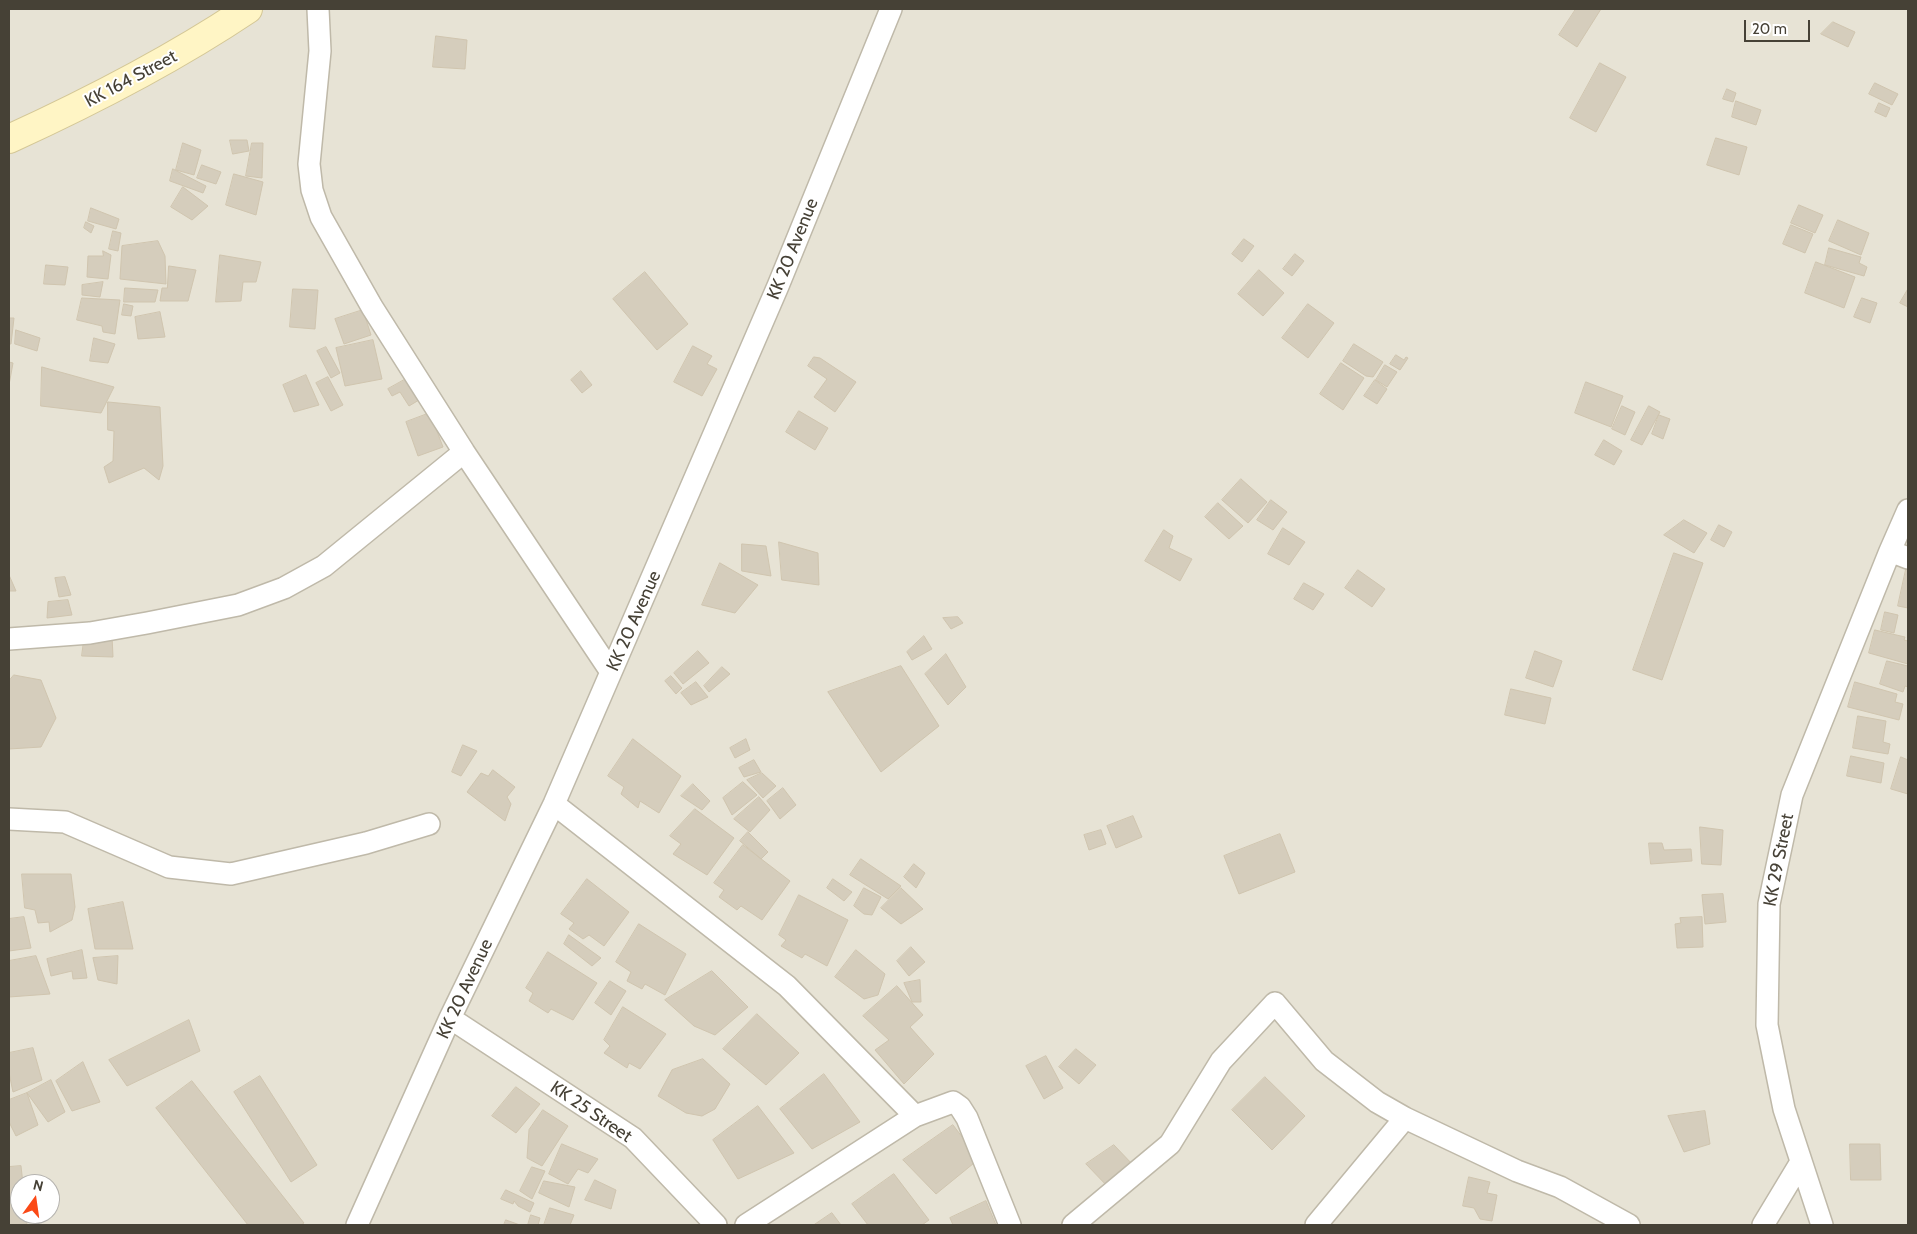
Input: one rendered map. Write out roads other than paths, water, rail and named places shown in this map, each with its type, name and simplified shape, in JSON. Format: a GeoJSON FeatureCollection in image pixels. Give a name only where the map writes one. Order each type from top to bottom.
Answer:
{"type":"FeatureCollection","features":[{"type":"Feature","properties":{"kind":"main road","name":"KK 164 Street"},"geometry":{"type":"LineString","coordinates":[[9,139],[87,103],[197,43],[248,9]]}},
{"type":"Feature","properties":{"kind":"street"},"geometry":{"type":"LineString","coordinates":[[318,9],[320,51],[309,164],[312,190],[321,217],[372,307],[464,452],[611,672]]}},
{"type":"Feature","properties":{"kind":"street","name":"KK 20 Avenue"},"geometry":{"type":"LineString","coordinates":[[357,1225],[450,1018],[554,804],[770,304],[891,9]]}},
{"type":"Feature","properties":{"kind":"street"},"geometry":{"type":"LineString","coordinates":[[9,639],[90,633],[147,623],[238,605],[284,588],[324,566],[464,452]]}},
{"type":"Feature","properties":{"kind":"street","name":"KK 29 Street"},"geometry":{"type":"LineString","coordinates":[[1822,1225],[1784,1109],[1767,1025],[1768,904],[1792,795],[1899,554],[1908,510]]}},
{"type":"Feature","properties":{"kind":"street"},"geometry":{"type":"LineString","coordinates":[[554,804],[787,986],[915,1116]]}},
{"type":"Feature","properties":{"kind":"street"},"geometry":{"type":"LineString","coordinates":[[9,819],[65,822],[169,867],[231,874],[366,843],[430,824]]}},
{"type":"Feature","properties":{"kind":"street"},"geometry":{"type":"LineString","coordinates":[[1074,1225],[1170,1144],[1221,1060],[1275,1003],[1324,1061],[1377,1102],[1405,1118],[1517,1171],[1560,1187],[1629,1225]]}},
{"type":"Feature","properties":{"kind":"street","name":"KK 25 Street"},"geometry":{"type":"LineString","coordinates":[[450,1018],[633,1138],[716,1225]]}},
{"type":"Feature","properties":{"kind":"street"},"geometry":{"type":"LineString","coordinates":[[746,1225],[915,1116],[953,1102],[960,1107],[967,1118],[1010,1225]]}},
{"type":"Feature","properties":{"kind":"street"},"geometry":{"type":"LineString","coordinates":[[1316,1225],[1405,1118]]}},
{"type":"Feature","properties":{"kind":"street"},"geometry":{"type":"LineString","coordinates":[[1763,1225],[1801,1162]]}}]}
